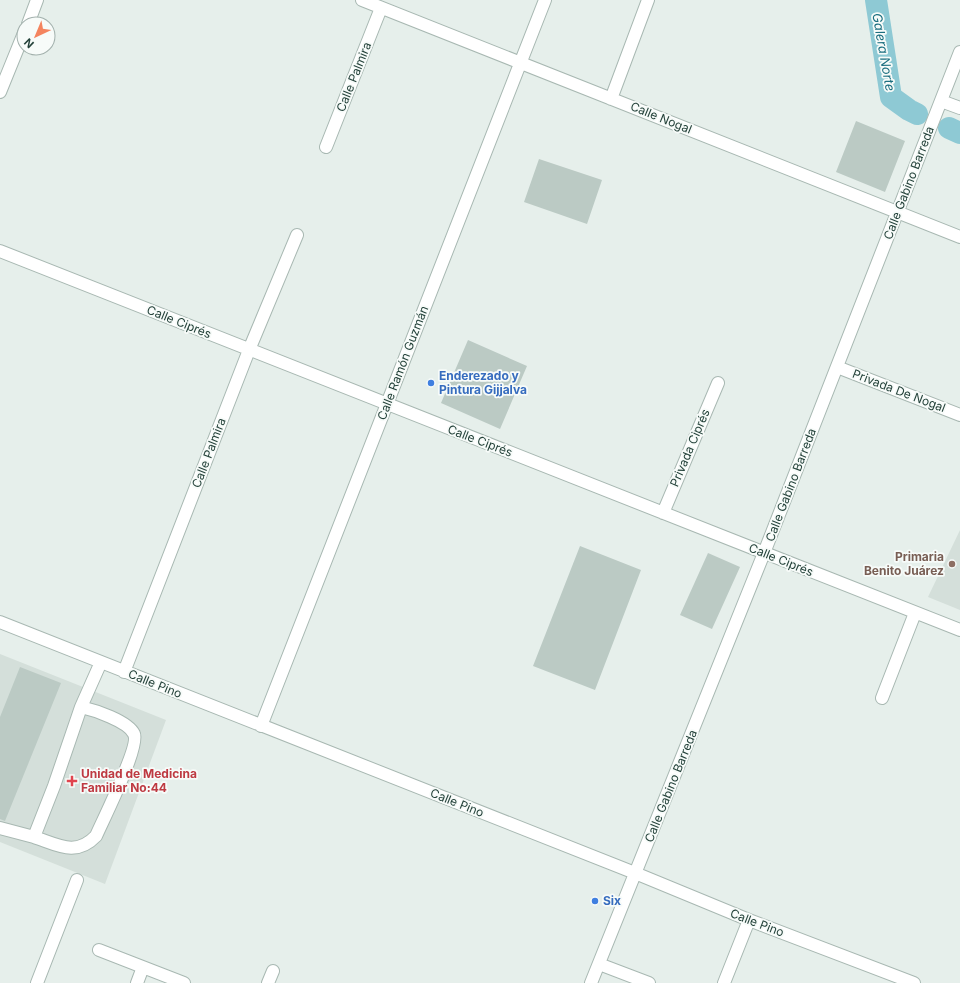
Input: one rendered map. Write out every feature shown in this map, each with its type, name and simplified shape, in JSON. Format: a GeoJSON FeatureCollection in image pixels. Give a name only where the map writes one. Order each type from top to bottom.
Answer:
{"type":"FeatureCollection","features":[{"type":"Feature","properties":{"kind":"street"},"geometry":{"type":"LineString","coordinates":[[31,16],[37,0]]}},
{"type":"Feature","properties":{"kind":"street","name":"Calle Nogal"},"geometry":{"type":"LineString","coordinates":[[362,0],[960,237]]}},
{"type":"Feature","properties":{"kind":"street","name":"Calle Ramón Guzmán"},"geometry":{"type":"LineString","coordinates":[[261,726],[545,0]]}},
{"type":"Feature","properties":{"kind":"street"},"geometry":{"type":"LineString","coordinates":[[611,98],[648,0]]}},
{"type":"Feature","properties":{"kind":"street","name":"Calle Palmira"},"geometry":{"type":"LineString","coordinates":[[326,147],[381,8]]}},
{"type":"Feature","properties":{"kind":"street"},"geometry":{"type":"LineString","coordinates":[[0,92],[6,63],[16,46]]}},
{"type":"Feature","properties":{"kind":"street","name":"Calle Gabino Barreda"},"geometry":{"type":"LineString","coordinates":[[591,983],[764,553],[960,52]]}},
{"type":"Feature","properties":{"kind":"street"},"geometry":{"type":"LineString","coordinates":[[941,100],[960,108]]}},
{"type":"Feature","properties":{"kind":"street","name":"Calle Palmira"},"geometry":{"type":"LineString","coordinates":[[124,672],[249,350],[297,235]]}},
{"type":"Feature","properties":{"kind":"street","name":"Calle Ciprés"},"geometry":{"type":"LineString","coordinates":[[0,251],[960,630]]}},
{"type":"Feature","properties":{"kind":"street","name":"Privada De Nogal"},"geometry":{"type":"LineString","coordinates":[[837,367],[960,415]]}},
{"type":"Feature","properties":{"kind":"street","name":"Privada Ciprés"},"geometry":{"type":"LineString","coordinates":[[663,513],[718,383]]}},
{"type":"Feature","properties":{"kind":"street"},"geometry":{"type":"LineString","coordinates":[[882,698],[915,613]]}},
{"type":"Feature","properties":{"kind":"street","name":"Calle Pino"},"geometry":{"type":"LineString","coordinates":[[0,622],[635,873],[889,978],[914,983]]}},
{"type":"Feature","properties":{"kind":"street"},"geometry":{"type":"LineString","coordinates":[[34,837],[54,786],[81,707],[101,662]]}},
{"type":"Feature","properties":{"kind":"street"},"geometry":{"type":"LineString","coordinates":[[0,828],[69,848],[88,844],[96,836],[130,760],[135,742],[135,735],[131,729],[118,721],[99,712],[81,707]]}},
{"type":"Feature","properties":{"kind":"street"},"geometry":{"type":"LineString","coordinates":[[37,983],[76,880]]}},
{"type":"Feature","properties":{"kind":"street"},"geometry":{"type":"LineString","coordinates":[[724,983],[749,920]]}},
{"type":"Feature","properties":{"kind":"street"},"geometry":{"type":"LineString","coordinates":[[99,950],[184,983]]}},
{"type":"Feature","properties":{"kind":"street"},"geometry":{"type":"LineString","coordinates":[[599,964],[649,983]]}},
{"type":"Feature","properties":{"kind":"street"},"geometry":{"type":"LineString","coordinates":[[137,983],[143,967]]}},
{"type":"Feature","properties":{"kind":"street"},"geometry":{"type":"LineString","coordinates":[[268,983],[273,971]]}},
{"type":"Feature","properties":{"kind":"shaded area","name":"Primaria Benito Juárez"},"geometry":{"type":"Polygon","coordinates":[[[960,530],[960,610],[928,597],[960,530]]]}},
{"type":"Feature","properties":{"kind":"shaded area","name":"Unidad de Medicina Familiar No:44"},"geometry":{"type":"Polygon","coordinates":[[[0,654],[166,720],[105,884],[0,842],[0,654]]]}},
{"type":"Feature","properties":{"kind":"building"},"geometry":{"type":"Polygon","coordinates":[[[856,121],[905,141],[885,192],[836,172],[856,121]]]}},
{"type":"Feature","properties":{"kind":"building"},"geometry":{"type":"Polygon","coordinates":[[[539,159],[602,180],[587,224],[524,202],[539,159]]]}},
{"type":"Feature","properties":{"kind":"building"},"geometry":{"type":"Polygon","coordinates":[[[468,340],[527,366],[500,429],[441,403],[468,340]]]}},
{"type":"Feature","properties":{"kind":"building"},"geometry":{"type":"Polygon","coordinates":[[[580,546],[641,570],[595,690],[533,666],[580,546]]]}},
{"type":"Feature","properties":{"kind":"building"},"geometry":{"type":"Polygon","coordinates":[[[708,553],[740,567],[712,629],[680,615],[708,553]]]}},
{"type":"Feature","properties":{"kind":"building"},"geometry":{"type":"Polygon","coordinates":[[[20,667],[61,683],[5,821],[0,819],[0,717],[20,667]]]}},
{"type":"Feature","properties":{"kind":"waterway","name":"Galera Norte"},"geometry":{"type":"LineString","coordinates":[[876,0],[891,97],[917,114]]}},
{"type":"Feature","properties":{"kind":"waterway","name":"Galera Norte"},"geometry":{"type":"LineString","coordinates":[[949,128],[960,133]]}},
{"type":"Feature","properties":{"kind":"place","name":"Enderezado y Pintura Gijjalva"},"geometry":{"type":"Point","coordinates":[431,383]}},
{"type":"Feature","properties":{"kind":"place","name":"Primaria Benito Juárez"},"geometry":{"type":"Point","coordinates":[952,564]}},
{"type":"Feature","properties":{"kind":"place","name":"Unidad de Medicina Familiar No:44"},"geometry":{"type":"Point","coordinates":[72,781]}},
{"type":"Feature","properties":{"kind":"place","name":"Six"},"geometry":{"type":"Point","coordinates":[595,901]}}]}
